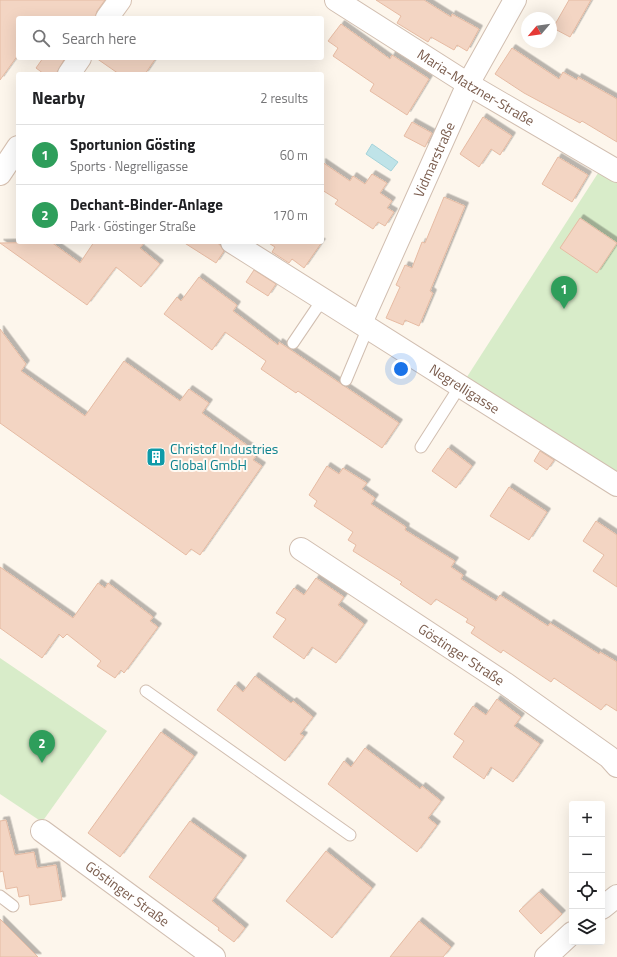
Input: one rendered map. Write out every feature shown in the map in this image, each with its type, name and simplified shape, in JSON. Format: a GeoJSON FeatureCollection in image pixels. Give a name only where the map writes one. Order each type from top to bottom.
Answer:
{"type":"FeatureCollection","features":[{"type":"Feature","properties":{"kind":"street"},"geometry":{"type":"LineString","coordinates":[[109,16],[120,0]]}},
{"type":"Feature","properties":{"kind":"street","name":"Maria-Matzner-Straße"},"geometry":{"type":"LineString","coordinates":[[336,0],[468,84],[617,171]]}},
{"type":"Feature","properties":{"kind":"street","name":"Vidmarstraße"},"geometry":{"type":"LineString","coordinates":[[365,326],[468,84],[515,0]]}},
{"type":"Feature","properties":{"kind":"street"},"geometry":{"type":"LineString","coordinates":[[70,72],[78,60]]}},
{"type":"Feature","properties":{"kind":"street"},"geometry":{"type":"LineString","coordinates":[[0,174],[16,150]]}},
{"type":"Feature","properties":{"kind":"street","name":"Negrelligasse"},"geometry":{"type":"LineString","coordinates":[[235,244],[325,299],[365,326],[617,485]]}},
{"type":"Feature","properties":{"kind":"street","name":"Göstinger Straße"},"geometry":{"type":"LineString","coordinates":[[301,549],[506,684],[609,756],[617,766]]}},
{"type":"Feature","properties":{"kind":"street","name":"Göstinger Straße"},"geometry":{"type":"LineString","coordinates":[[42,831],[214,957]]}},
{"type":"Feature","properties":{"kind":"street"},"geometry":{"type":"LineString","coordinates":[[605,906],[617,896]]}},
{"type":"Feature","properties":{"kind":"street"},"geometry":{"type":"LineString","coordinates":[[546,957],[569,936]]}},
{"type":"Feature","properties":{"kind":"lane"},"geometry":{"type":"LineString","coordinates":[[293,343],[316,309],[325,299]]}},
{"type":"Feature","properties":{"kind":"lane"},"geometry":{"type":"LineString","coordinates":[[346,380],[364,337],[365,326]]}},
{"type":"Feature","properties":{"kind":"lane"},"geometry":{"type":"LineString","coordinates":[[421,447],[460,386]]}},
{"type":"Feature","properties":{"kind":"lane"},"geometry":{"type":"LineString","coordinates":[[146,691],[350,835]]}},
{"type":"Feature","properties":{"kind":"lane"},"geometry":{"type":"LineString","coordinates":[[0,896],[13,906]]}},
{"type":"Feature","properties":{"kind":"green space"},"geometry":{"type":"Polygon","coordinates":[[[600,170],[617,180],[617,474],[465,380],[600,170]]]}},
{"type":"Feature","properties":{"kind":"green space"},"geometry":{"type":"Polygon","coordinates":[[[0,658],[107,731],[42,822],[0,794],[0,658]]]}},
{"type":"Feature","properties":{"kind":"water"},"geometry":{"type":"Polygon","coordinates":[[[372,144],[398,162],[391,171],[366,154],[372,144]]]}},
{"type":"Feature","properties":{"kind":"building"},"geometry":{"type":"Polygon","coordinates":[[[0,0],[105,0],[97,11],[96,16],[16,16],[16,58],[0,80],[0,0]]]}},
{"type":"Feature","properties":{"kind":"building"},"geometry":{"type":"Polygon","coordinates":[[[376,0],[424,0],[451,17],[452,14],[479,29],[467,51],[457,45],[454,50],[431,37],[428,42],[397,23],[401,16],[376,0]]]}},
{"type":"Feature","properties":{"kind":"building"},"geometry":{"type":"Polygon","coordinates":[[[569,0],[591,0],[570,37],[557,30],[557,21],[569,0]]]}},
{"type":"Feature","properties":{"kind":"building"},"geometry":{"type":"Polygon","coordinates":[[[341,24],[390,59],[392,55],[429,79],[407,115],[370,91],[374,84],[333,56],[338,48],[328,41],[341,24]]]}},
{"type":"Feature","properties":{"kind":"building"},"geometry":{"type":"Polygon","coordinates":[[[512,48],[559,79],[563,72],[577,80],[578,77],[617,99],[617,142],[582,121],[580,123],[524,93],[495,74],[512,48]]]}},
{"type":"Feature","properties":{"kind":"building"},"geometry":{"type":"Polygon","coordinates":[[[42,60],[64,60],[57,72],[41,72],[36,68],[42,60]]]}},
{"type":"Feature","properties":{"kind":"building"},"geometry":{"type":"Polygon","coordinates":[[[99,60],[155,60],[146,72],[116,72],[99,60]]]}},
{"type":"Feature","properties":{"kind":"building"},"geometry":{"type":"Polygon","coordinates":[[[483,117],[512,136],[500,155],[491,149],[479,167],[460,154],[483,117]]]}},
{"type":"Feature","properties":{"kind":"building"},"geometry":{"type":"Polygon","coordinates":[[[412,122],[432,133],[425,147],[404,136],[412,122]]]}},
{"type":"Feature","properties":{"kind":"building"},"geometry":{"type":"Polygon","coordinates":[[[558,157],[588,175],[572,202],[542,184],[558,157]]]}},
{"type":"Feature","properties":{"kind":"building"},"geometry":{"type":"Polygon","coordinates":[[[324,163],[350,181],[353,176],[365,184],[372,174],[387,183],[380,193],[392,201],[387,208],[394,212],[385,226],[378,222],[373,229],[335,204],[338,200],[324,191],[324,163]]]}},
{"type":"Feature","properties":{"kind":"building"},"geometry":{"type":"Polygon","coordinates":[[[444,197],[465,206],[430,291],[433,293],[419,326],[405,320],[403,325],[386,318],[400,287],[396,285],[405,265],[412,268],[422,242],[425,243],[444,197]]]}},
{"type":"Feature","properties":{"kind":"building"},"geometry":{"type":"Polygon","coordinates":[[[580,218],[617,243],[597,273],[560,248],[580,218]]]}},
{"type":"Feature","properties":{"kind":"building"},"geometry":{"type":"Polygon","coordinates":[[[0,243],[54,244],[80,263],[93,244],[143,244],[140,248],[160,264],[141,287],[116,267],[87,305],[0,243]]]}},
{"type":"Feature","properties":{"kind":"building"},"geometry":{"type":"Polygon","coordinates":[[[186,244],[219,244],[224,251],[216,263],[186,244]]]}},
{"type":"Feature","properties":{"kind":"building"},"geometry":{"type":"Polygon","coordinates":[[[270,244],[321,244],[304,268],[292,259],[289,263],[272,252],[275,247],[270,244]]]}},
{"type":"Feature","properties":{"kind":"building"},"geometry":{"type":"Polygon","coordinates":[[[254,270],[276,284],[268,296],[246,282],[254,270]]]}},
{"type":"Feature","properties":{"kind":"building"},"geometry":{"type":"Polygon","coordinates":[[[199,277],[237,305],[233,311],[278,345],[279,342],[399,423],[382,448],[298,391],[296,393],[261,369],[266,361],[225,332],[212,350],[164,314],[177,297],[181,301],[199,277]]]}},
{"type":"Feature","properties":{"kind":"building","name":"Christof Industries Global GmbH"},"geometry":{"type":"Polygon","coordinates":[[[0,329],[26,364],[21,371],[85,416],[124,361],[180,401],[189,389],[209,403],[202,413],[258,453],[253,460],[262,466],[200,555],[191,549],[186,555],[0,423],[0,329]]]}},
{"type":"Feature","properties":{"kind":"building"},"geometry":{"type":"Polygon","coordinates":[[[448,448],[472,466],[456,488],[432,471],[448,448]]]}},
{"type":"Feature","properties":{"kind":"building"},"geometry":{"type":"Polygon","coordinates":[[[540,451],[554,460],[547,470],[534,461],[540,451]]]}},
{"type":"Feature","properties":{"kind":"building"},"geometry":{"type":"Polygon","coordinates":[[[327,466],[339,474],[343,468],[367,483],[362,489],[375,498],[371,504],[406,527],[405,530],[455,561],[451,567],[463,575],[461,579],[496,601],[500,595],[548,626],[550,623],[599,654],[600,652],[617,662],[617,711],[606,704],[601,710],[554,678],[551,682],[503,650],[501,653],[471,633],[475,627],[466,622],[468,619],[436,599],[431,605],[400,584],[402,582],[353,551],[356,545],[348,540],[353,532],[314,506],[317,501],[309,495],[327,466]]]}},
{"type":"Feature","properties":{"kind":"building"},"geometry":{"type":"Polygon","coordinates":[[[509,487],[547,512],[529,540],[490,516],[509,487]]]}},
{"type":"Feature","properties":{"kind":"building"},"geometry":{"type":"Polygon","coordinates":[[[596,521],[617,535],[617,587],[593,571],[604,555],[583,541],[596,521]]]}},
{"type":"Feature","properties":{"kind":"building"},"geometry":{"type":"Polygon","coordinates":[[[0,567],[73,618],[98,583],[105,588],[108,583],[153,617],[150,621],[158,627],[124,673],[121,670],[115,678],[97,666],[101,661],[67,634],[63,638],[59,634],[42,658],[0,628],[0,567]]]}},
{"type":"Feature","properties":{"kind":"building"},"geometry":{"type":"Polygon","coordinates":[[[316,578],[344,597],[338,605],[364,624],[336,663],[312,647],[304,659],[273,637],[286,619],[276,613],[294,588],[304,595],[316,578]]]}},
{"type":"Feature","properties":{"kind":"building"},"geometry":{"type":"Polygon","coordinates":[[[255,676],[291,703],[293,701],[313,717],[300,734],[304,736],[285,761],[217,710],[235,685],[243,692],[255,676]]]}},
{"type":"Feature","properties":{"kind":"building"},"geometry":{"type":"Polygon","coordinates":[[[497,699],[521,717],[514,726],[540,744],[513,782],[491,767],[484,779],[453,757],[464,741],[454,734],[473,706],[486,715],[497,699]]]}},
{"type":"Feature","properties":{"kind":"building"},"geometry":{"type":"Polygon","coordinates":[[[161,732],[194,756],[120,857],[88,833],[161,732]]]}},
{"type":"Feature","properties":{"kind":"building"},"geometry":{"type":"Polygon","coordinates":[[[365,748],[420,789],[422,786],[441,801],[428,818],[437,825],[417,852],[328,784],[344,761],[351,767],[365,748]]]}},
{"type":"Feature","properties":{"kind":"building"},"geometry":{"type":"Polygon","coordinates":[[[6,820],[15,855],[34,852],[37,868],[56,865],[62,900],[30,905],[29,895],[19,897],[17,887],[6,889],[3,871],[0,872],[0,821],[6,820]]]}},
{"type":"Feature","properties":{"kind":"building"},"geometry":{"type":"Polygon","coordinates":[[[190,821],[243,859],[212,901],[245,928],[234,942],[218,930],[219,928],[149,877],[190,821]]]}},
{"type":"Feature","properties":{"kind":"building"},"geometry":{"type":"Polygon","coordinates":[[[326,851],[372,888],[332,938],[286,901],[326,851]]]}},
{"type":"Feature","properties":{"kind":"building"},"geometry":{"type":"Polygon","coordinates":[[[539,892],[562,914],[541,934],[519,911],[539,892]]]}},
{"type":"Feature","properties":{"kind":"building"},"geometry":{"type":"Polygon","coordinates":[[[0,919],[38,957],[0,957],[0,919]]]}},
{"type":"Feature","properties":{"kind":"building"},"geometry":{"type":"Polygon","coordinates":[[[419,921],[451,947],[443,957],[390,957],[419,921]]]}},
{"type":"Feature","properties":{"kind":"place","name":"Sportunion Gösting"},"geometry":{"type":"Point","coordinates":[564,309]}},
{"type":"Feature","properties":{"kind":"place","name":"Christof Industries Global GmbH"},"geometry":{"type":"Point","coordinates":[156,457]}},
{"type":"Feature","properties":{"kind":"place","name":"Dechant-Binder-Anlage"},"geometry":{"type":"Point","coordinates":[42,763]}}]}
